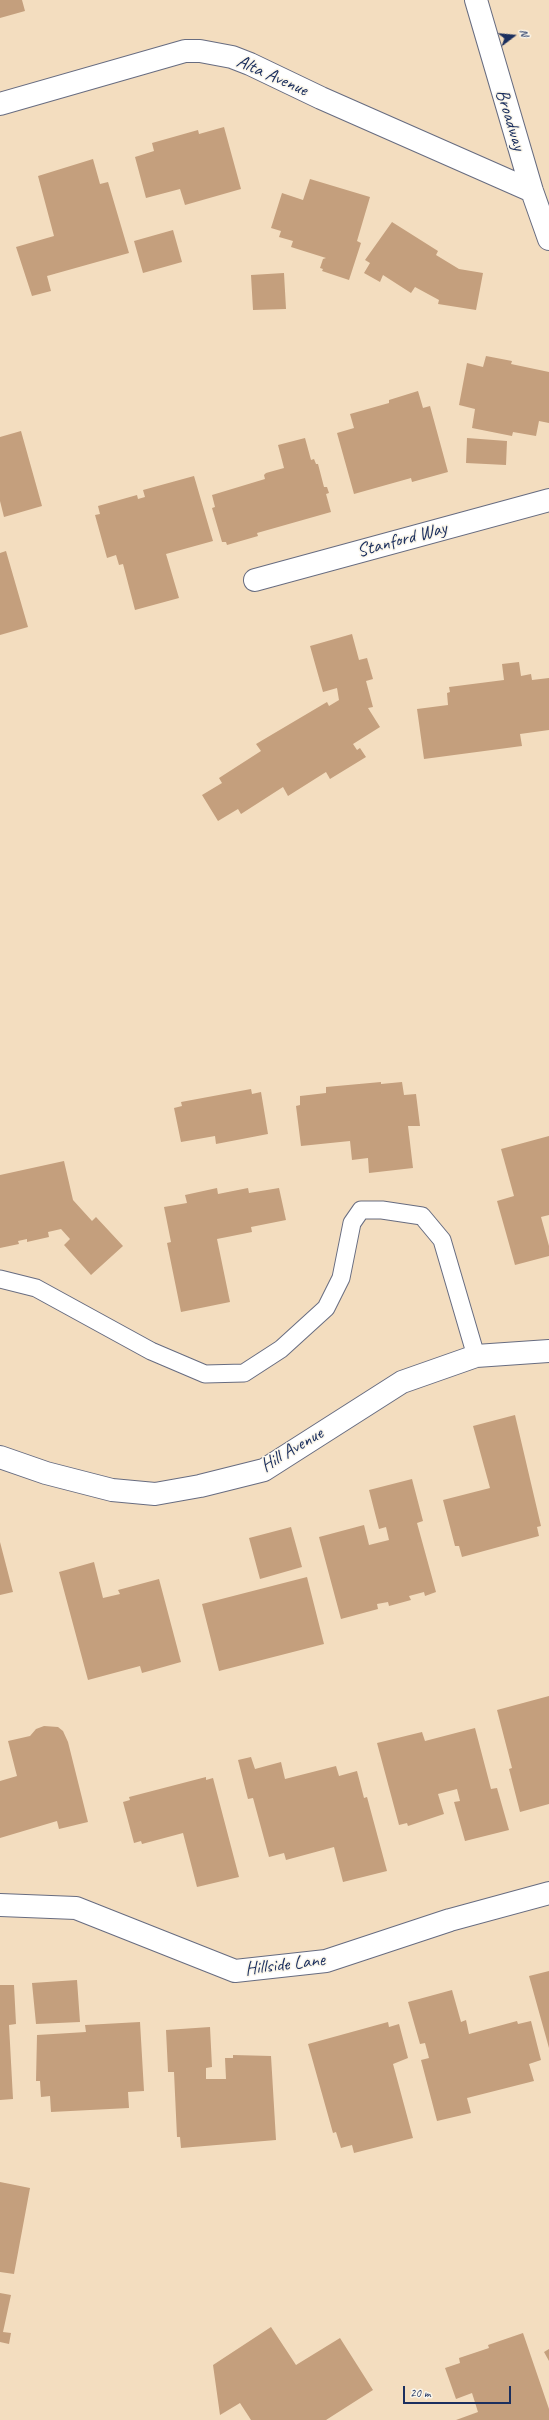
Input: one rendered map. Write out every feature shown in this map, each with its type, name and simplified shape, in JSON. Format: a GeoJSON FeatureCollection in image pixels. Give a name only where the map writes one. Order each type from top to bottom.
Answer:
{"type":"FeatureCollection","features":[{"type":"Feature","properties":{"kind":"street","name":"Broadway"},"geometry":{"type":"LineString","coordinates":[[476,0],[532,191],[549,239]]}},
{"type":"Feature","properties":{"kind":"street","name":"Alta Avenue"},"geometry":{"type":"LineString","coordinates":[[0,104],[185,51],[207,52],[232,57],[250,64],[321,98],[532,191]]}},
{"type":"Feature","properties":{"kind":"street","name":"Stanford Way"},"geometry":{"type":"LineString","coordinates":[[255,580],[549,500]]}},
{"type":"Feature","properties":{"kind":"street","name":"Hill Avenue"},"geometry":{"type":"LineString","coordinates":[[0,1457],[46,1473],[112,1490],[156,1494],[200,1486],[264,1470],[402,1382],[476,1356],[549,1351]]}},
{"type":"Feature","properties":{"kind":"street","name":"Hillside Lane"},"geometry":{"type":"LineString","coordinates":[[0,1905],[76,1908],[235,1972],[326,1961],[450,1920],[549,1893]]}},
{"type":"Feature","properties":{"kind":"lane"},"geometry":{"type":"LineString","coordinates":[[0,1279],[36,1288],[151,1351],[205,1374],[244,1373],[281,1348],[326,1308],[340,1278],[352,1223],[362,1210],[382,1210],[422,1216],[442,1240],[476,1356]]}},
{"type":"Feature","properties":{"kind":"building"},"geometry":{"type":"Polygon","coordinates":[[[0,0],[22,0],[25,11],[0,18],[0,0]]]}},
{"type":"Feature","properties":{"kind":"building"},"geometry":{"type":"Polygon","coordinates":[[[224,127],[241,189],[185,205],[180,189],[146,198],[135,157],[154,151],[152,143],[198,130],[199,134],[224,127]]]}},
{"type":"Feature","properties":{"kind":"building"},"geometry":{"type":"Polygon","coordinates":[[[93,159],[100,184],[108,182],[129,253],[47,276],[51,291],[32,296],[16,247],[54,236],[38,176],[93,159]]]}},
{"type":"Feature","properties":{"kind":"building"},"geometry":{"type":"Polygon","coordinates":[[[310,179],[370,197],[357,241],[361,243],[349,280],[322,271],[323,269],[320,268],[323,259],[326,258],[291,247],[293,241],[279,237],[281,231],[271,228],[282,193],[303,200],[310,179]]]}},
{"type":"Feature","properties":{"kind":"building"},"geometry":{"type":"Polygon","coordinates":[[[392,222],[438,251],[436,255],[459,269],[483,273],[476,310],[438,304],[439,300],[415,287],[411,293],[383,275],[380,282],[364,273],[370,263],[365,260],[392,222]]]}},
{"type":"Feature","properties":{"kind":"building"},"geometry":{"type":"Polygon","coordinates":[[[173,230],[182,262],[143,273],[134,241],[173,230]]]}},
{"type":"Feature","properties":{"kind":"building"},"geometry":{"type":"Polygon","coordinates":[[[284,273],[286,309],[253,310],[251,275],[284,273]]]}},
{"type":"Feature","properties":{"kind":"building"},"geometry":{"type":"Polygon","coordinates":[[[486,356],[512,361],[511,364],[549,372],[549,423],[539,421],[536,436],[513,432],[512,436],[472,428],[475,409],[459,405],[467,363],[483,367],[486,356]]]}},
{"type":"Feature","properties":{"kind":"building"},"geometry":{"type":"Polygon","coordinates":[[[418,391],[423,408],[430,406],[448,472],[412,482],[411,478],[354,494],[337,433],[354,428],[350,414],[389,403],[389,400],[418,391]]]}},
{"type":"Feature","properties":{"kind":"building"},"geometry":{"type":"Polygon","coordinates":[[[21,431],[42,506],[4,517],[0,501],[0,437],[21,431]]]}},
{"type":"Feature","properties":{"kind":"building"},"geometry":{"type":"Polygon","coordinates":[[[305,438],[311,460],[314,459],[316,464],[318,464],[324,487],[327,487],[329,493],[326,494],[331,512],[257,533],[258,536],[227,545],[226,542],[222,542],[212,508],[215,507],[212,495],[265,479],[264,475],[266,473],[284,468],[278,445],[305,438]]]}},
{"type":"Feature","properties":{"kind":"building"},"geometry":{"type":"Polygon","coordinates":[[[467,438],[507,441],[506,465],[466,463],[467,438]]]}},
{"type":"Feature","properties":{"kind":"building"},"geometry":{"type":"Polygon","coordinates":[[[194,476],[213,541],[166,554],[179,598],[135,610],[123,564],[119,565],[116,555],[107,558],[95,515],[100,514],[98,506],[137,495],[138,499],[145,497],[143,490],[194,476]]]}},
{"type":"Feature","properties":{"kind":"building"},"geometry":{"type":"Polygon","coordinates":[[[6,551],[28,627],[0,635],[0,553],[6,551]]]}},
{"type":"Feature","properties":{"kind":"building"},"geometry":{"type":"Polygon","coordinates":[[[352,634],[359,660],[367,658],[373,679],[366,681],[373,707],[368,708],[380,727],[353,744],[357,750],[360,748],[366,757],[330,779],[326,772],[288,796],[283,787],[241,814],[238,809],[218,821],[202,795],[222,783],[219,778],[261,751],[256,744],[327,702],[329,706],[339,700],[337,688],[323,692],[310,646],[352,634]]]}},
{"type":"Feature","properties":{"kind":"building"},"geometry":{"type":"Polygon","coordinates":[[[519,662],[521,676],[531,674],[532,680],[549,678],[549,730],[520,734],[522,746],[424,759],[417,709],[448,705],[447,693],[450,692],[449,687],[504,680],[502,664],[519,662]]]}},
{"type":"Feature","properties":{"kind":"building"},"geometry":{"type":"Polygon","coordinates":[[[381,1082],[381,1084],[402,1082],[404,1095],[416,1094],[420,1126],[408,1126],[413,1168],[369,1173],[368,1158],[352,1160],[350,1141],[301,1146],[296,1106],[300,1105],[300,1096],[326,1093],[326,1087],[381,1082]]]}},
{"type":"Feature","properties":{"kind":"building"},"geometry":{"type":"Polygon","coordinates":[[[251,1089],[252,1094],[261,1092],[268,1134],[216,1144],[215,1136],[181,1142],[174,1108],[182,1106],[181,1102],[251,1089]]]}},
{"type":"Feature","properties":{"kind":"building"},"geometry":{"type":"Polygon","coordinates":[[[549,1136],[549,1215],[541,1217],[549,1246],[549,1256],[515,1265],[497,1201],[514,1196],[501,1149],[549,1136]]]}},
{"type":"Feature","properties":{"kind":"building"},"geometry":{"type":"Polygon","coordinates":[[[64,1161],[73,1200],[92,1221],[96,1217],[123,1246],[91,1275],[64,1245],[70,1239],[61,1229],[48,1232],[49,1237],[27,1242],[27,1239],[18,1241],[19,1244],[0,1248],[0,1175],[64,1161]]]}},
{"type":"Feature","properties":{"kind":"building"},"geometry":{"type":"Polygon","coordinates":[[[217,1188],[218,1194],[248,1188],[249,1193],[279,1188],[286,1220],[251,1227],[252,1232],[217,1239],[230,1302],[181,1312],[167,1243],[171,1242],[164,1207],[187,1203],[185,1195],[217,1188]]]}},
{"type":"Feature","properties":{"kind":"building"},"geometry":{"type":"Polygon","coordinates":[[[515,1415],[541,1526],[537,1527],[539,1536],[462,1557],[459,1546],[455,1546],[443,1500],[490,1488],[473,1426],[515,1415]]]}},
{"type":"Feature","properties":{"kind":"building"},"geometry":{"type":"Polygon","coordinates":[[[412,1479],[423,1521],[417,1523],[436,1592],[425,1596],[424,1592],[409,1596],[411,1600],[389,1606],[388,1602],[377,1604],[378,1609],[341,1619],[319,1537],[364,1525],[369,1545],[389,1540],[386,1527],[379,1529],[369,1490],[412,1479]]]}},
{"type":"Feature","properties":{"kind":"building"},"geometry":{"type":"Polygon","coordinates":[[[291,1527],[302,1567],[260,1579],[249,1538],[291,1527]]]}},
{"type":"Feature","properties":{"kind":"building"},"geometry":{"type":"Polygon","coordinates":[[[0,1542],[13,1592],[0,1595],[0,1542]]]}},
{"type":"Feature","properties":{"kind":"building"},"geometry":{"type":"Polygon","coordinates":[[[94,1562],[103,1598],[120,1594],[118,1590],[159,1579],[181,1662],[142,1673],[140,1666],[88,1680],[59,1572],[94,1562]]]}},
{"type":"Feature","properties":{"kind":"building"},"geometry":{"type":"Polygon","coordinates":[[[307,1577],[324,1644],[219,1671],[202,1604],[307,1577]]]}},
{"type":"Feature","properties":{"kind":"building"},"geometry":{"type":"Polygon","coordinates":[[[549,1696],[549,1804],[520,1812],[509,1769],[512,1768],[497,1710],[549,1696]]]}},
{"type":"Feature","properties":{"kind":"building"},"geometry":{"type":"Polygon","coordinates":[[[44,1726],[58,1727],[63,1731],[68,1742],[88,1822],[59,1829],[57,1821],[0,1838],[0,1781],[17,1776],[8,1741],[30,1736],[36,1729],[44,1726]]]}},
{"type":"Feature","properties":{"kind":"building"},"geometry":{"type":"Polygon","coordinates":[[[475,1728],[491,1789],[497,1788],[509,1830],[465,1841],[454,1802],[460,1801],[457,1789],[438,1794],[444,1814],[408,1826],[407,1823],[399,1825],[377,1743],[422,1732],[425,1741],[475,1728]]]}},
{"type":"Feature","properties":{"kind":"building"},"geometry":{"type":"Polygon","coordinates":[[[251,1757],[255,1769],[281,1762],[285,1779],[336,1766],[339,1776],[357,1771],[364,1798],[367,1797],[387,1871],[343,1882],[334,1847],[286,1860],[284,1853],[269,1857],[253,1798],[248,1799],[238,1760],[251,1757]]]}},
{"type":"Feature","properties":{"kind":"building"},"geometry":{"type":"Polygon","coordinates":[[[206,1777],[206,1780],[213,1778],[239,1877],[197,1887],[183,1833],[142,1844],[141,1841],[134,1843],[123,1802],[130,1800],[129,1797],[206,1777]]]}},
{"type":"Feature","properties":{"kind":"building"},"geometry":{"type":"Polygon","coordinates":[[[549,1971],[549,2048],[529,1976],[549,1971]]]}},
{"type":"Feature","properties":{"kind":"building"},"geometry":{"type":"Polygon","coordinates":[[[77,1980],[80,2022],[36,2024],[32,1983],[77,1980]]]}},
{"type":"Feature","properties":{"kind":"building"},"geometry":{"type":"Polygon","coordinates":[[[0,1985],[14,1985],[16,2024],[9,2025],[13,2099],[0,2100],[0,1985]]]}},
{"type":"Feature","properties":{"kind":"building"},"geometry":{"type":"Polygon","coordinates":[[[452,1990],[461,2022],[466,2020],[469,2034],[517,2021],[518,2024],[531,2021],[541,2060],[529,2064],[534,2081],[467,2098],[471,2113],[437,2121],[421,2060],[429,2058],[425,2043],[420,2044],[408,2002],[452,1990]]]}},
{"type":"Feature","properties":{"kind":"building"},"geometry":{"type":"Polygon","coordinates":[[[140,2022],[144,2091],[128,2092],[129,2108],[51,2112],[50,2096],[41,2097],[40,2081],[36,2081],[37,2035],[86,2032],[85,2025],[140,2022]]]}},
{"type":"Feature","properties":{"kind":"building"},"geometry":{"type":"Polygon","coordinates":[[[388,2022],[389,2027],[399,2024],[408,2058],[393,2064],[413,2138],[354,2153],[352,2145],[341,2148],[336,2132],[333,2133],[308,2044],[388,2022]]]}},
{"type":"Feature","properties":{"kind":"building"},"geometry":{"type":"Polygon","coordinates":[[[210,2027],[212,2067],[206,2068],[206,2079],[226,2079],[225,2058],[233,2058],[233,2055],[271,2056],[276,2140],[181,2148],[180,2137],[177,2137],[174,2072],[168,2072],[166,2030],[210,2027]]]}},
{"type":"Feature","properties":{"kind":"building"},"geometry":{"type":"Polygon","coordinates":[[[0,2182],[30,2188],[14,2274],[0,2272],[0,2182]]]}},
{"type":"Feature","properties":{"kind":"building"},"geometry":{"type":"Polygon","coordinates":[[[0,2293],[11,2295],[3,2332],[11,2333],[9,2344],[0,2342],[0,2293]]]}},
{"type":"Feature","properties":{"kind":"building"},"geometry":{"type":"Polygon","coordinates":[[[271,2327],[296,2365],[340,2338],[373,2390],[326,2420],[251,2420],[240,2403],[220,2415],[213,2365],[271,2327]]]}},
{"type":"Feature","properties":{"kind":"building"},"geometry":{"type":"Polygon","coordinates":[[[523,2333],[549,2409],[549,2420],[456,2420],[478,2412],[472,2393],[456,2399],[445,2368],[460,2363],[459,2358],[489,2348],[488,2345],[523,2333]]]}},
{"type":"Feature","properties":{"kind":"building"},"geometry":{"type":"Polygon","coordinates":[[[549,2349],[549,2361],[544,2352],[549,2349]]]}}]}
